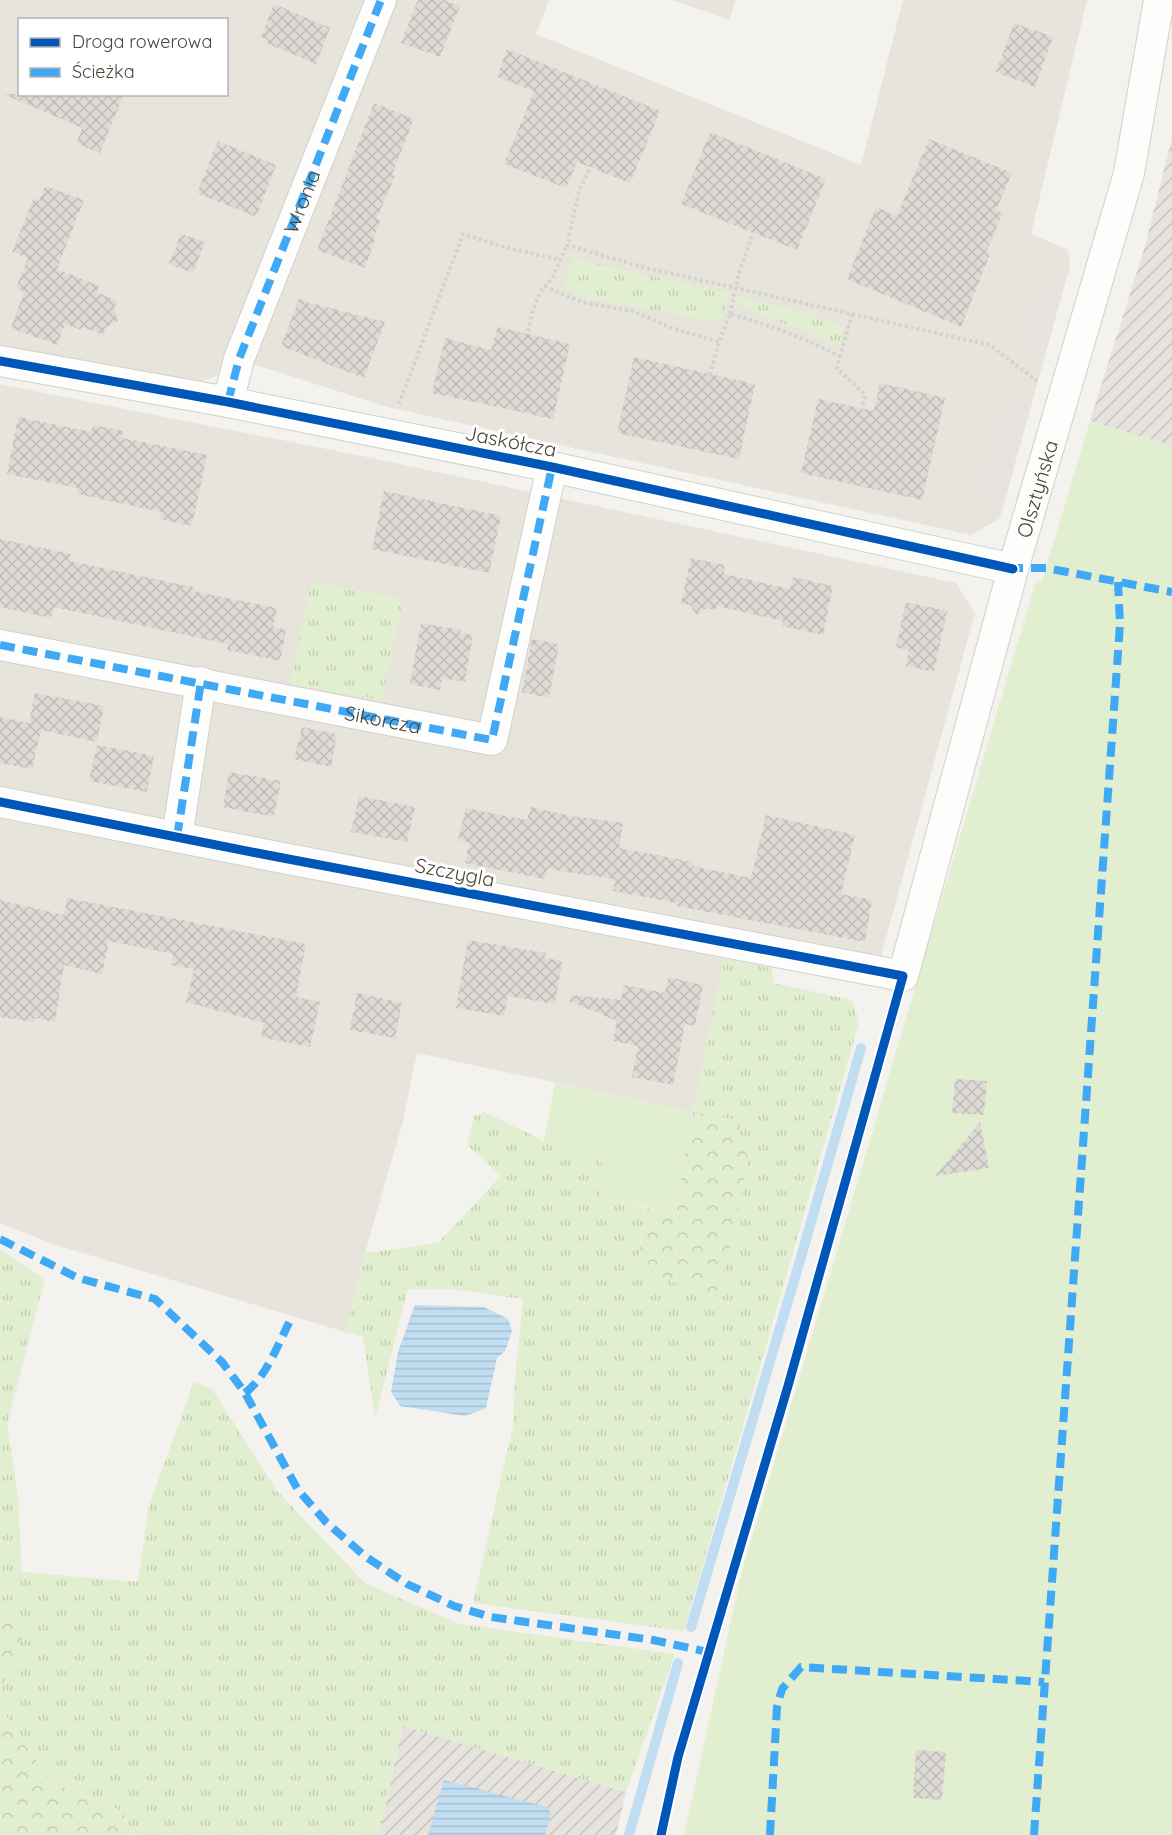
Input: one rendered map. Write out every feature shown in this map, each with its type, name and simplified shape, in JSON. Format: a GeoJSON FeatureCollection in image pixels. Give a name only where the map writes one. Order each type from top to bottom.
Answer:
{"type":"FeatureCollection","features":[{"type":"Feature","properties":{"kind":"street","name":"Wronia"},"geometry":{"type":"LineString","coordinates":[[228,402],[239,358],[381,0]]}},
{"type":"Feature","properties":{"kind":"street","name":"Olsztyńska"},"geometry":{"type":"LineString","coordinates":[[903,976],[1013,569],[1129,173],[1159,0]]}},
{"type":"Feature","properties":{"kind":"street","name":"Jaskółcza"},"geometry":{"type":"LineString","coordinates":[[0,361],[228,402],[552,467],[1013,569]]}},
{"type":"Feature","properties":{"kind":"street","name":"Sikorcza"},"geometry":{"type":"LineString","coordinates":[[0,645],[492,740],[552,467]]}},
{"type":"Feature","properties":{"kind":"street"},"geometry":{"type":"LineString","coordinates":[[177,837],[201,682]]}},
{"type":"Feature","properties":{"kind":"street","name":"Szczygla"},"geometry":{"type":"LineString","coordinates":[[0,802],[903,976]]}},
{"type":"Feature","properties":{"kind":"path"},"geometry":{"type":"LineString","coordinates":[[528,332],[540,292],[553,277],[567,245],[579,191],[589,170]]}},
{"type":"Feature","properties":{"kind":"path"},"geometry":{"type":"LineString","coordinates":[[710,375],[730,314],[742,263],[753,233]]}},
{"type":"Feature","properties":{"kind":"path"},"geometry":{"type":"LineString","coordinates":[[397,409],[463,234],[500,246],[560,260]]}},
{"type":"Feature","properties":{"kind":"path"},"geometry":{"type":"LineString","coordinates":[[567,245],[642,267],[990,345],[1037,382]]}},
{"type":"Feature","properties":{"kind":"path"},"geometry":{"type":"LineString","coordinates":[[545,286],[581,302],[632,311],[675,329],[719,342]]}},
{"type":"Feature","properties":{"kind":"path"},"geometry":{"type":"LineString","coordinates":[[730,314],[773,327],[841,357]]}},
{"type":"Feature","properties":{"kind":"path"},"geometry":{"type":"LineString","coordinates":[[852,314],[837,368],[865,395],[862,406]]}},
{"type":"Feature","properties":{"kind":"shaded area"},"geometry":{"type":"Polygon","coordinates":[[[0,0],[549,0],[536,34],[861,165],[903,0],[1087,0],[1031,234],[1068,250],[1070,266],[1000,518],[971,535],[387,407],[253,364],[193,384],[0,347],[0,0]]]}},
{"type":"Feature","properties":{"kind":"shaded area"},"geometry":{"type":"Polygon","coordinates":[[[672,0],[735,0],[730,20],[672,0]]]}},
{"type":"Feature","properties":{"kind":"shaded area"},"geometry":{"type":"Polygon","coordinates":[[[1172,138],[1172,446],[1090,421],[1145,246],[1172,138]]]}},
{"type":"Feature","properties":{"kind":"shaded area"},"geometry":{"type":"Polygon","coordinates":[[[1033,291],[1055,296],[1039,356],[1016,350],[1033,291]]]}},
{"type":"Feature","properties":{"kind":"shaded area"},"geometry":{"type":"Polygon","coordinates":[[[0,384],[367,457],[956,583],[975,613],[881,956],[454,875],[448,906],[586,930],[724,958],[693,1112],[417,1053],[403,1121],[345,1332],[53,1244],[0,1223],[0,384]]]}},
{"type":"Feature","properties":{"kind":"shaded area"},"geometry":{"type":"Polygon","coordinates":[[[1005,391],[1028,397],[999,505],[976,499],[1005,391]]]}},
{"type":"Feature","properties":{"kind":"shaded area"},"geometry":{"type":"Polygon","coordinates":[[[403,1726],[626,1792],[616,1835],[379,1835],[403,1726]]]}},
{"type":"Feature","properties":{"kind":"green space"},"geometry":{"type":"Polygon","coordinates":[[[571,258],[729,293],[721,323],[584,297],[564,289],[571,258]]]}},
{"type":"Feature","properties":{"kind":"green space"},"geometry":{"type":"Polygon","coordinates":[[[739,298],[807,312],[844,327],[840,345],[738,305],[739,298]]]}},
{"type":"Feature","properties":{"kind":"green space"},"geometry":{"type":"Polygon","coordinates":[[[1090,421],[1172,446],[1172,1835],[684,1835],[742,1571],[1036,581],[1042,581],[1090,421]]]}},
{"type":"Feature","properties":{"kind":"green space"},"geometry":{"type":"Polygon","coordinates":[[[311,581],[403,599],[382,700],[290,684],[311,581]]]}},
{"type":"Feature","properties":{"kind":"green space"},"geometry":{"type":"Polygon","coordinates":[[[724,958],[772,968],[773,983],[852,1000],[859,1023],[684,1631],[473,1603],[513,1426],[523,1299],[452,1289],[408,1289],[375,1418],[363,1337],[345,1332],[365,1253],[438,1243],[501,1176],[467,1145],[474,1116],[484,1112],[544,1141],[603,1163],[601,1199],[645,1208],[638,1260],[736,1137],[743,1122],[693,1112],[724,958]]]}},
{"type":"Feature","properties":{"kind":"green space"},"geometry":{"type":"Polygon","coordinates":[[[555,1083],[693,1112],[675,1213],[601,1199],[603,1163],[544,1141],[555,1083]]]}},
{"type":"Feature","properties":{"kind":"green space"},"geometry":{"type":"Polygon","coordinates":[[[693,1112],[743,1121],[736,1137],[749,1158],[728,1259],[717,1291],[685,1287],[665,1278],[638,1260],[645,1208],[675,1213],[693,1112]]]}},
{"type":"Feature","properties":{"kind":"green space"},"geometry":{"type":"Polygon","coordinates":[[[0,1249],[45,1279],[7,1424],[18,1496],[22,1572],[138,1582],[149,1505],[194,1382],[212,1389],[277,1491],[365,1583],[460,1624],[675,1654],[626,1792],[403,1726],[379,1835],[134,1835],[122,1811],[50,1781],[0,1707],[0,1693],[25,1628],[0,1616],[0,1249]]]}},
{"type":"Feature","properties":{"kind":"green space"},"geometry":{"type":"Polygon","coordinates":[[[0,1616],[26,1628],[0,1693],[0,1616]]]}},
{"type":"Feature","properties":{"kind":"green space"},"geometry":{"type":"Polygon","coordinates":[[[0,1707],[50,1781],[122,1811],[134,1835],[0,1835],[0,1707]]]}},
{"type":"Feature","properties":{"kind":"water"},"geometry":{"type":"Polygon","coordinates":[[[415,1305],[484,1307],[508,1319],[512,1331],[505,1351],[497,1358],[486,1408],[465,1416],[400,1406],[391,1392],[398,1352],[415,1305]]]}},
{"type":"Feature","properties":{"kind":"water"},"geometry":{"type":"Polygon","coordinates":[[[444,1780],[547,1807],[551,1813],[545,1835],[428,1835],[444,1780]]]}},
{"type":"Feature","properties":{"kind":"building"},"geometry":{"type":"Polygon","coordinates":[[[418,0],[444,0],[460,6],[440,57],[401,43],[418,0]]]}},
{"type":"Feature","properties":{"kind":"building"},"geometry":{"type":"Polygon","coordinates":[[[274,4],[330,28],[316,64],[266,43],[268,40],[261,37],[274,4]]]}},
{"type":"Feature","properties":{"kind":"building"},"geometry":{"type":"Polygon","coordinates":[[[1014,23],[1053,37],[1035,87],[996,72],[1014,23]]]}},
{"type":"Feature","properties":{"kind":"building"},"geometry":{"type":"Polygon","coordinates":[[[507,49],[660,111],[630,183],[577,162],[566,188],[504,164],[534,91],[497,77],[507,49]]]}},
{"type":"Feature","properties":{"kind":"building"},"geometry":{"type":"Polygon","coordinates":[[[3,94],[123,96],[100,153],[76,143],[82,128],[3,94]]]}},
{"type":"Feature","properties":{"kind":"building"},"geometry":{"type":"Polygon","coordinates":[[[374,103],[414,119],[392,175],[395,176],[377,218],[380,220],[365,268],[317,250],[374,103]]]}},
{"type":"Feature","properties":{"kind":"building"},"geometry":{"type":"Polygon","coordinates":[[[710,132],[826,179],[797,250],[681,204],[710,132]]]}},
{"type":"Feature","properties":{"kind":"building"},"geometry":{"type":"Polygon","coordinates":[[[929,139],[1012,173],[996,210],[1003,213],[986,252],[990,254],[961,327],[847,279],[876,207],[897,216],[929,139]]]}},
{"type":"Feature","properties":{"kind":"building"},"geometry":{"type":"Polygon","coordinates":[[[218,141],[276,165],[256,217],[197,193],[218,141]]]}},
{"type":"Feature","properties":{"kind":"building"},"geometry":{"type":"Polygon","coordinates":[[[45,186],[84,200],[57,269],[99,286],[97,292],[117,301],[114,308],[118,321],[106,327],[103,335],[83,327],[82,330],[65,324],[57,345],[11,328],[24,292],[16,288],[28,258],[12,252],[34,198],[39,201],[45,186]]]}},
{"type":"Feature","properties":{"kind":"building"},"geometry":{"type":"Polygon","coordinates":[[[181,234],[205,242],[193,273],[169,264],[181,234]]]}},
{"type":"Feature","properties":{"kind":"building"},"geometry":{"type":"Polygon","coordinates":[[[299,299],[385,322],[364,378],[281,346],[299,299]]]}},
{"type":"Feature","properties":{"kind":"building"},"geometry":{"type":"Polygon","coordinates":[[[498,327],[570,344],[553,419],[432,393],[445,338],[491,350],[498,327]]]}},
{"type":"Feature","properties":{"kind":"building"},"geometry":{"type":"Polygon","coordinates":[[[634,357],[755,384],[739,459],[617,433],[634,357]]]}},
{"type":"Feature","properties":{"kind":"building"},"geometry":{"type":"Polygon","coordinates":[[[880,383],[945,398],[922,500],[801,473],[818,399],[874,411],[880,383]]]}},
{"type":"Feature","properties":{"kind":"building"},"geometry":{"type":"Polygon","coordinates":[[[18,417],[91,432],[93,425],[123,431],[122,438],[207,455],[192,526],[159,519],[161,512],[77,494],[78,488],[7,474],[18,417]]]}},
{"type":"Feature","properties":{"kind":"building"},"geometry":{"type":"Polygon","coordinates":[[[384,491],[501,516],[489,573],[372,549],[384,491]]]}},
{"type":"Feature","properties":{"kind":"building"},"geometry":{"type":"Polygon","coordinates":[[[0,539],[71,554],[69,561],[193,587],[192,591],[277,608],[273,627],[286,630],[280,661],[227,650],[228,644],[54,607],[51,618],[0,607],[0,539]]]}},
{"type":"Feature","properties":{"kind":"building"},"geometry":{"type":"Polygon","coordinates":[[[691,558],[725,565],[724,574],[790,589],[793,577],[833,586],[823,635],[782,626],[783,621],[717,606],[716,610],[707,608],[697,615],[690,605],[681,603],[691,558]]]}},
{"type":"Feature","properties":{"kind":"building"},"geometry":{"type":"Polygon","coordinates":[[[906,602],[947,611],[934,672],[906,666],[909,651],[896,647],[906,602]]]}},
{"type":"Feature","properties":{"kind":"building"},"geometry":{"type":"Polygon","coordinates":[[[421,623],[461,630],[460,633],[473,635],[465,682],[442,678],[440,690],[410,684],[421,623]]]}},
{"type":"Feature","properties":{"kind":"building"},"geometry":{"type":"Polygon","coordinates":[[[532,639],[559,644],[549,698],[522,692],[532,639]]]}},
{"type":"Feature","properties":{"kind":"building"},"geometry":{"type":"Polygon","coordinates":[[[35,693],[104,706],[97,742],[41,730],[32,769],[0,763],[0,717],[29,723],[35,693]]]}},
{"type":"Feature","properties":{"kind":"building"},"geometry":{"type":"Polygon","coordinates":[[[302,727],[337,734],[331,767],[294,759],[302,727]]]}},
{"type":"Feature","properties":{"kind":"building"},"geometry":{"type":"Polygon","coordinates":[[[97,745],[154,756],[147,792],[89,781],[97,745]]]}},
{"type":"Feature","properties":{"kind":"building"},"geometry":{"type":"Polygon","coordinates":[[[229,772],[281,781],[274,817],[223,807],[229,772]]]}},
{"type":"Feature","properties":{"kind":"building"},"geometry":{"type":"Polygon","coordinates":[[[359,796],[415,807],[407,842],[351,832],[359,796]]]}},
{"type":"Feature","properties":{"kind":"building"},"geometry":{"type":"Polygon","coordinates":[[[531,807],[571,816],[623,823],[619,848],[693,862],[692,866],[751,878],[766,815],[855,835],[841,894],[872,900],[865,942],[677,906],[677,903],[613,891],[615,879],[547,869],[545,879],[465,863],[469,843],[458,840],[466,808],[527,820],[531,807]]]}},
{"type":"Feature","properties":{"kind":"building"},"geometry":{"type":"Polygon","coordinates":[[[67,898],[306,944],[296,997],[320,1002],[310,1047],[261,1037],[264,1023],[186,1002],[194,969],[172,965],[173,954],[109,941],[102,974],[64,965],[55,1022],[34,1018],[34,1022],[0,1017],[0,900],[64,915],[67,898]]]}},
{"type":"Feature","properties":{"kind":"building"},"geometry":{"type":"Polygon","coordinates":[[[468,940],[546,953],[545,958],[562,961],[555,1004],[508,996],[504,1016],[456,1008],[468,940]]]}},
{"type":"Feature","properties":{"kind":"building"},"geometry":{"type":"Polygon","coordinates":[[[668,977],[703,985],[695,1026],[685,1024],[673,1085],[632,1077],[638,1046],[613,1041],[617,1021],[569,1001],[571,995],[621,1000],[624,985],[665,993],[668,977]]]}},
{"type":"Feature","properties":{"kind":"building"},"geometry":{"type":"Polygon","coordinates":[[[357,993],[402,1003],[395,1038],[350,1030],[357,993]]]}},
{"type":"Feature","properties":{"kind":"building"},"geometry":{"type":"Polygon","coordinates":[[[955,1079],[987,1081],[984,1115],[952,1113],[955,1079]]]}},
{"type":"Feature","properties":{"kind":"building"},"geometry":{"type":"Polygon","coordinates":[[[980,1122],[989,1168],[935,1176],[980,1122]]]}},
{"type":"Feature","properties":{"kind":"building"},"geometry":{"type":"Polygon","coordinates":[[[916,1750],[946,1752],[942,1800],[913,1798],[916,1750]]]}},
{"type":"Feature","properties":{"kind":"waterway"},"geometry":{"type":"LineString","coordinates":[[691,1627],[861,1048]]}},
{"type":"Feature","properties":{"kind":"waterway"},"geometry":{"type":"LineString","coordinates":[[629,1835],[678,1663]]}},
{"type":"Feature","properties":{"kind":"marked path"},"geometry":{"type":"LineString","coordinates":[[228,402],[239,359],[381,0]]}},
{"type":"Feature","properties":{"kind":"marked path"},"geometry":{"type":"LineString","coordinates":[[0,645],[492,740],[552,467]]}},
{"type":"Feature","properties":{"kind":"marked path"},"geometry":{"type":"LineString","coordinates":[[1008,568],[1046,568],[1172,592]]}},
{"type":"Feature","properties":{"kind":"marked path"},"geometry":{"type":"LineString","coordinates":[[1034,1835],[1120,624],[1118,582]]}},
{"type":"Feature","properties":{"kind":"marked path"},"geometry":{"type":"LineString","coordinates":[[177,837],[201,682]]}},
{"type":"Feature","properties":{"kind":"marked path"},"geometry":{"type":"LineString","coordinates":[[0,1239],[78,1278],[155,1299],[222,1362],[245,1393],[298,1490],[326,1522],[366,1557],[407,1584],[454,1606],[491,1617],[653,1640],[708,1652]]}},
{"type":"Feature","properties":{"kind":"marked path"},"geometry":{"type":"LineString","coordinates":[[245,1393],[265,1369],[290,1321]]}},
{"type":"Feature","properties":{"kind":"marked path"},"geometry":{"type":"LineString","coordinates":[[770,1835],[777,1707],[782,1689],[801,1667],[1044,1682]]}},
{"type":"Feature","properties":{"kind":"cycle path"},"geometry":{"type":"LineString","coordinates":[[0,361],[228,402],[552,467],[1013,569]]}},
{"type":"Feature","properties":{"kind":"cycle path"},"geometry":{"type":"LineString","coordinates":[[0,802],[903,976],[788,1386],[678,1757],[661,1835]]}}]}
